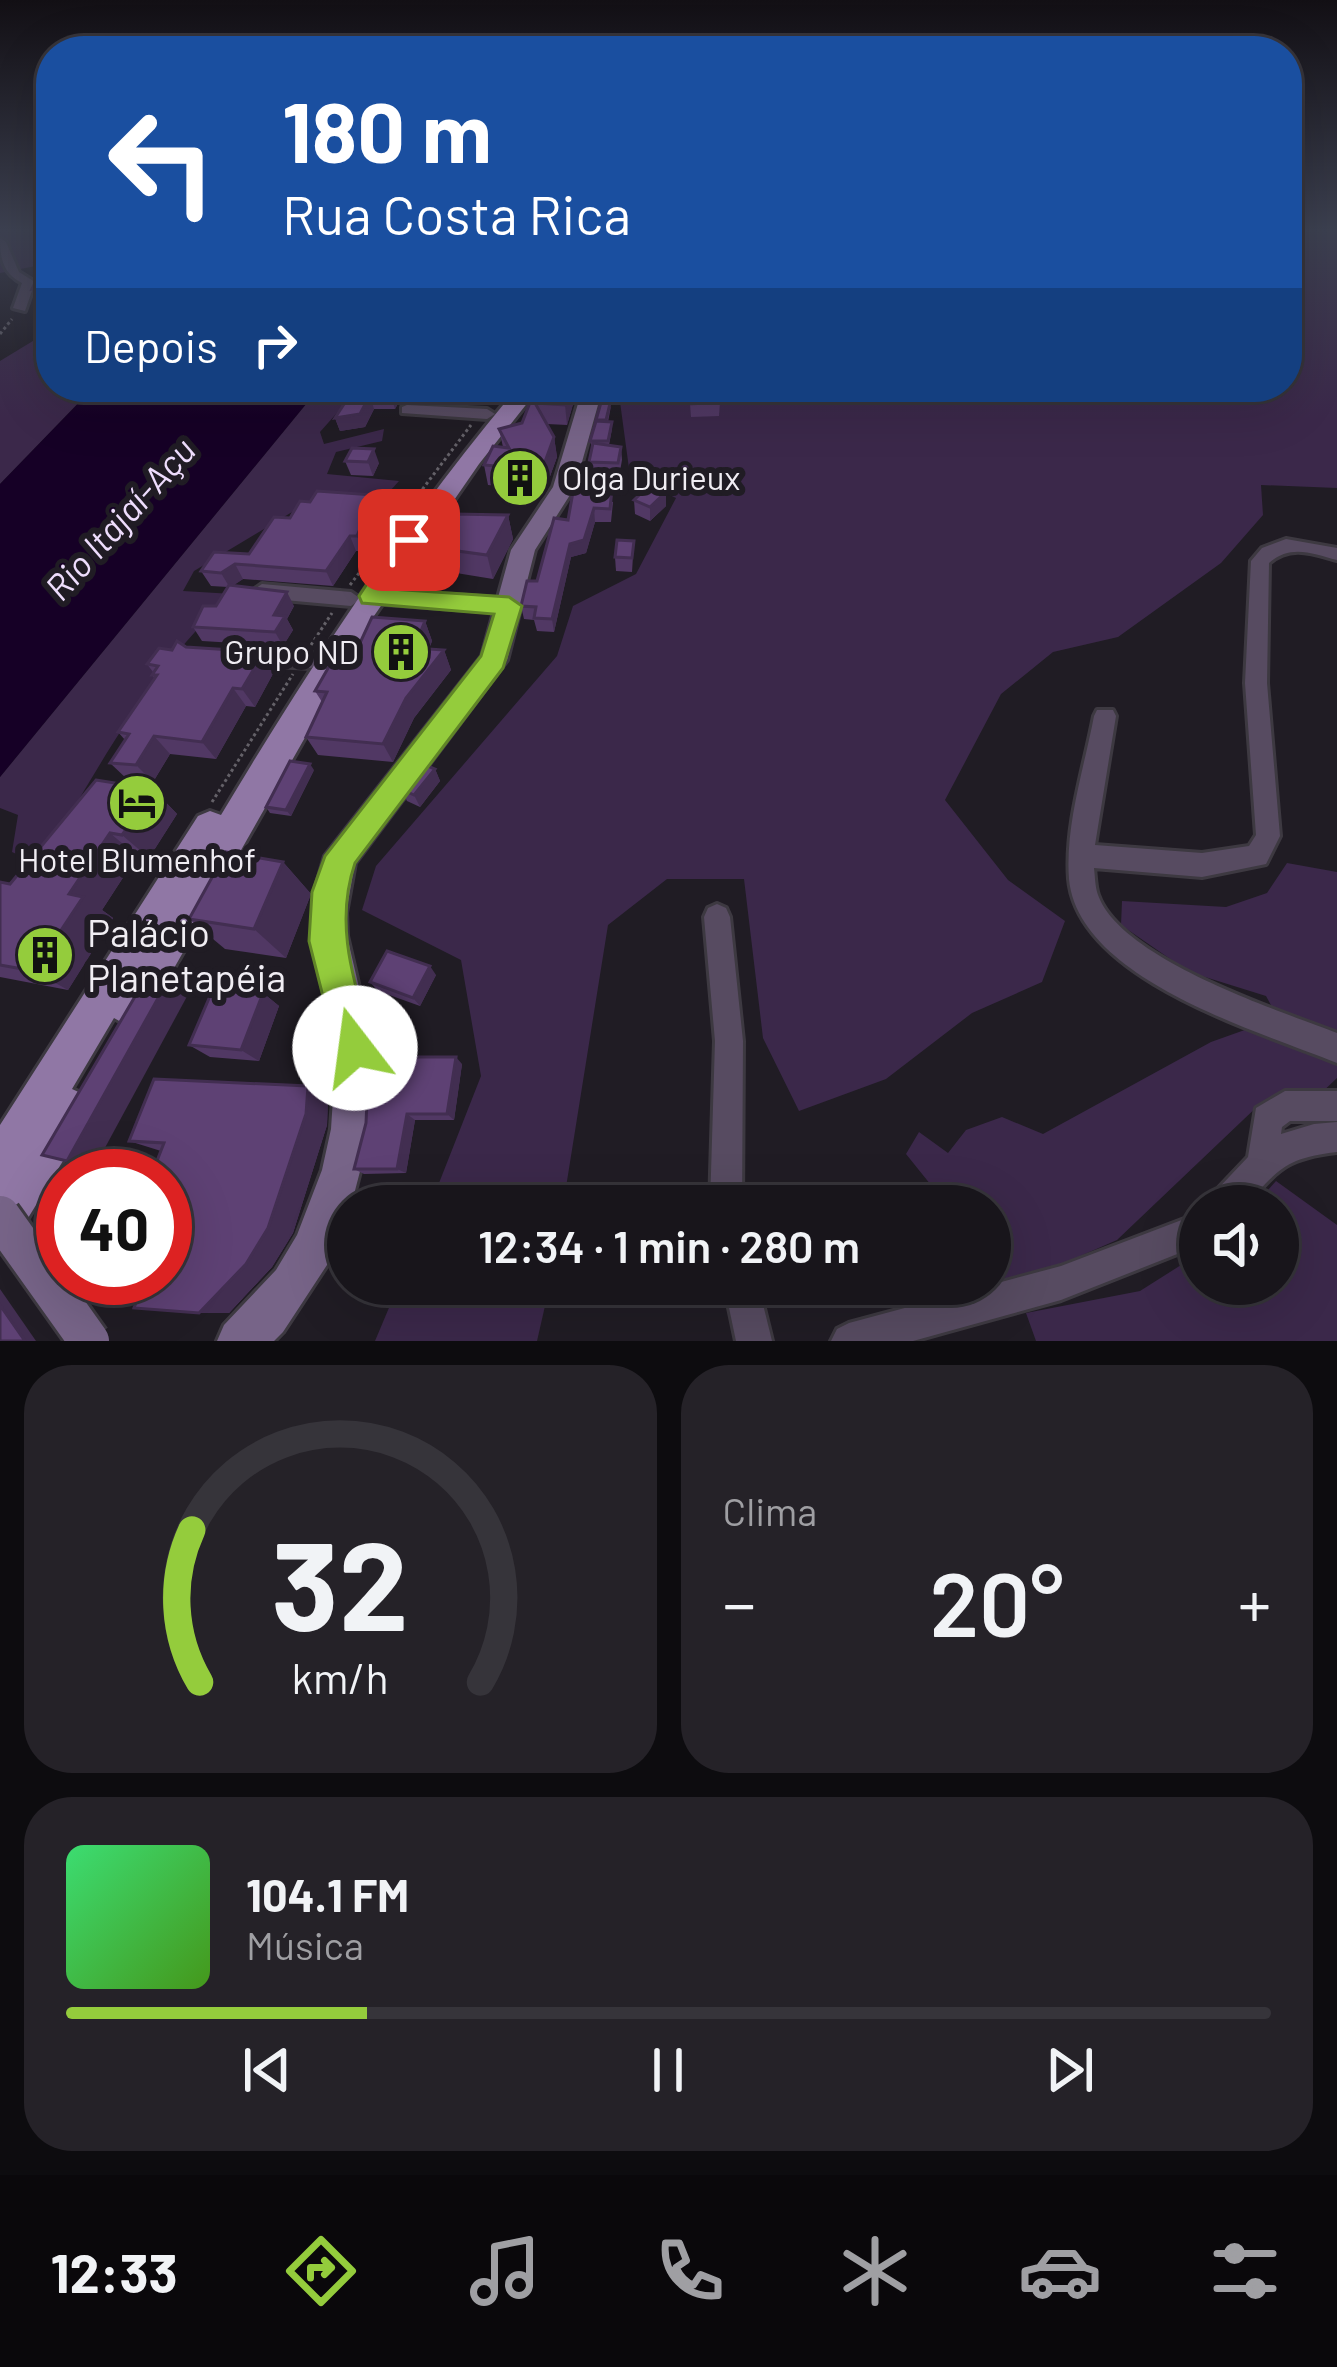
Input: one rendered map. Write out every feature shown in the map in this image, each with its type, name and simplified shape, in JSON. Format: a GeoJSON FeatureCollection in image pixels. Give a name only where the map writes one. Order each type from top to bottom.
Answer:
{"type":"FeatureCollection","features":[{"type":"Feature","properties":{"kind":"main road"},"geometry":{"type":"LineString","coordinates":[[0,1217],[62,1125],[354,598],[402,522],[494,402]]}},
{"type":"Feature","properties":{"kind":"main road"},"geometry":{"type":"LineString","coordinates":[[0,1166],[307,660],[517,402]]}},
{"type":"Feature","properties":{"kind":"street"},"geometry":{"type":"LineString","coordinates":[[20,308],[25,294]]}},
{"type":"Feature","properties":{"kind":"street"},"geometry":{"type":"LineString","coordinates":[[270,1341],[323,1222],[356,1099],[355,1048],[326,941],[328,892],[341,856],[362,824],[494,660],[523,550],[564,487],[589,402]]}},
{"type":"Feature","properties":{"kind":"street"},"geometry":{"type":"LineString","coordinates":[[407,410],[484,414]]}},
{"type":"Feature","properties":{"kind":"street"},"geometry":{"type":"LineString","coordinates":[[1082,855],[1202,865],[1257,856],[1268,836],[1256,683],[1261,562],[1272,547],[1289,542],[1337,554]]}},
{"type":"Feature","properties":{"kind":"street"},"geometry":{"type":"LineString","coordinates":[[244,590],[509,606]]}},
{"type":"Feature","properties":{"kind":"street"},"geometry":{"type":"LineString","coordinates":[[222,654],[307,660]]}},
{"type":"Feature","properties":{"kind":"street"},"geometry":{"type":"LineString","coordinates":[[1105,716],[1082,855],[1086,899],[1100,925],[1187,986],[1337,1048]]}},
{"type":"Feature","properties":{"kind":"street"},"geometry":{"type":"LineString","coordinates":[[717,917],[729,1041],[726,1185]]}},
{"type":"Feature","properties":{"kind":"street"},"geometry":{"type":"LineString","coordinates":[[1263,1159],[1268,1119],[1286,1106],[1337,1106]]}},
{"type":"Feature","properties":{"kind":"street"},"geometry":{"type":"LineString","coordinates":[[1241,1185],[1263,1159],[1292,1143],[1337,1137]]}},
{"type":"Feature","properties":{"kind":"street"},"geometry":{"type":"LineString","coordinates":[[0,1217],[89,1341]]}},
{"type":"Feature","properties":{"kind":"street"},"geometry":{"type":"LineString","coordinates":[[849,1341],[1061,1283],[1179,1237]]}},
{"type":"Feature","properties":{"kind":"street"},"geometry":{"type":"LineString","coordinates":[[240,1341],[298,1283]]}},
{"type":"Feature","properties":{"kind":"street"},"geometry":{"type":"LineString","coordinates":[[746,1305],[754,1341]]}},
{"type":"Feature","properties":{"kind":"path"},"geometry":{"type":"LineString","coordinates":[[0,334],[20,308]]}},
{"type":"Feature","properties":{"kind":"path"},"geometry":{"type":"LineString","coordinates":[[201,820],[354,598],[395,519],[494,402]]}},
{"type":"Feature","properties":{"kind":"shaded area"},"geometry":{"type":"Polygon","coordinates":[[[1302,294],[1337,294],[1337,488],[1261,485],[1263,515],[1221,563],[1118,637],[1053,652],[1001,694],[945,800],[1008,880],[1065,921],[1042,982],[972,1013],[886,1079],[799,1111],[763,1038],[744,879],[667,879],[608,925],[566,1185],[438,1185],[481,1076],[461,960],[362,910],[376,866],[557,656],[573,606],[636,574],[676,498],[630,476],[620,402],[1302,402],[1302,294]]]}},
{"type":"Feature","properties":{"kind":"shaded area"},"geometry":{"type":"Polygon","coordinates":[[[36,339],[36,402],[79,402],[0,484],[0,361],[36,339]]]}},
{"type":"Feature","properties":{"kind":"shaded area"},"geometry":{"type":"Polygon","coordinates":[[[308,402],[347,402],[320,432],[324,444],[384,429],[382,441],[336,452],[327,474],[399,481],[381,501],[317,497],[194,571],[183,591],[233,594],[151,687],[40,865],[12,852],[18,815],[0,808],[0,777],[308,402]]]}},
{"type":"Feature","properties":{"kind":"shaded area"},"geometry":{"type":"Polygon","coordinates":[[[1287,863],[1337,872],[1337,1078],[1314,1100],[1263,1101],[1117,1240],[1011,1286],[1011,1185],[931,1185],[906,1154],[919,1132],[948,1153],[966,1130],[1002,1117],[1043,1134],[1211,1042],[1278,1018],[1266,996],[1189,972],[1121,925],[1122,901],[1226,907],[1267,893],[1287,863]]]}},
{"type":"Feature","properties":{"kind":"shaded area"},"geometry":{"type":"Polygon","coordinates":[[[1299,1198],[1337,1225],[1337,1341],[1036,1341],[1026,1313],[1140,1291],[1179,1266],[1179,1305],[1299,1305],[1299,1198]]]}},
{"type":"Feature","properties":{"kind":"shaded area"},"geometry":{"type":"Polygon","coordinates":[[[390,1305],[545,1305],[537,1341],[375,1341],[390,1305]]]}},
{"type":"Feature","properties":{"kind":"water","name":"Rio Itajaí-Açu"},"geometry":{"type":"Polygon","coordinates":[[[79,402],[308,402],[0,777],[0,484],[79,402]]]}},
{"type":"Feature","properties":{"kind":"building"},"geometry":{"type":"Polygon","coordinates":[[[345,402],[366,402],[360,414],[335,418],[345,402]]]}},
{"type":"Feature","properties":{"kind":"building"},"geometry":{"type":"Polygon","coordinates":[[[530,402],[566,402],[535,403],[554,437],[542,470],[484,465],[493,446],[509,448],[499,429],[522,423],[530,402]]]}},
{"type":"Feature","properties":{"kind":"building"},"geometry":{"type":"Polygon","coordinates":[[[601,402],[610,402],[606,420],[596,420],[601,402]]]}},
{"type":"Feature","properties":{"kind":"building"},"geometry":{"type":"Polygon","coordinates":[[[596,421],[612,422],[608,441],[590,441],[596,421]]]}},
{"type":"Feature","properties":{"kind":"building"},"geometry":{"type":"Polygon","coordinates":[[[593,443],[621,447],[618,463],[589,462],[593,443]]]}},
{"type":"Feature","properties":{"kind":"building"},"geometry":{"type":"Polygon","coordinates":[[[352,448],[374,449],[368,462],[345,461],[352,448]]]}},
{"type":"Feature","properties":{"kind":"building"},"geometry":{"type":"Polygon","coordinates":[[[650,485],[666,492],[650,507],[634,500],[650,485]]]}},
{"type":"Feature","properties":{"kind":"building"},"geometry":{"type":"Polygon","coordinates":[[[612,489],[610,509],[594,508],[584,540],[570,544],[552,619],[534,618],[536,607],[521,606],[527,581],[537,581],[554,518],[568,520],[573,492],[612,489]]]}},
{"type":"Feature","properties":{"kind":"building"},"geometry":{"type":"Polygon","coordinates":[[[317,491],[374,495],[357,536],[350,536],[326,571],[235,564],[221,573],[201,571],[214,552],[249,554],[274,517],[290,518],[300,501],[310,502],[317,491]]]}},
{"type":"Feature","properties":{"kind":"building"},"geometry":{"type":"Polygon","coordinates":[[[453,514],[508,515],[487,555],[443,549],[453,514]]]}},
{"type":"Feature","properties":{"kind":"building"},"geometry":{"type":"Polygon","coordinates":[[[617,540],[634,541],[632,558],[615,557],[617,540]]]}},
{"type":"Feature","properties":{"kind":"building"},"geometry":{"type":"Polygon","coordinates":[[[229,585],[287,592],[274,615],[285,616],[275,632],[193,627],[203,606],[216,606],[229,585]]]}},
{"type":"Feature","properties":{"kind":"building"},"geometry":{"type":"Polygon","coordinates":[[[372,617],[425,621],[414,648],[444,650],[406,698],[383,744],[306,737],[327,692],[315,691],[343,642],[360,643],[372,617]]]}},
{"type":"Feature","properties":{"kind":"building"},"geometry":{"type":"Polygon","coordinates":[[[177,641],[186,647],[264,652],[242,689],[233,688],[202,742],[154,736],[136,765],[110,763],[129,734],[118,732],[157,675],[152,675],[158,666],[147,664],[159,648],[172,650],[177,641]]]}},
{"type":"Feature","properties":{"kind":"building"},"geometry":{"type":"Polygon","coordinates":[[[290,761],[310,764],[286,810],[266,807],[290,761]]]}},
{"type":"Feature","properties":{"kind":"building"},"geometry":{"type":"Polygon","coordinates":[[[421,763],[435,769],[414,795],[401,789],[421,763]]]}},
{"type":"Feature","properties":{"kind":"building"},"geometry":{"type":"Polygon","coordinates":[[[96,780],[153,789],[122,835],[110,833],[69,894],[83,897],[34,971],[0,965],[0,882],[10,884],[96,780]]]}},
{"type":"Feature","properties":{"kind":"building"},"geometry":{"type":"Polygon","coordinates":[[[226,852],[283,862],[254,929],[189,919],[226,852]]]}},
{"type":"Feature","properties":{"kind":"building"},"geometry":{"type":"Polygon","coordinates":[[[387,951],[430,966],[413,998],[370,982],[387,951]]]}},
{"type":"Feature","properties":{"kind":"building"},"geometry":{"type":"Polygon","coordinates":[[[150,971],[171,975],[74,1149],[46,1149],[150,971]]]}},
{"type":"Feature","properties":{"kind":"building"},"geometry":{"type":"Polygon","coordinates":[[[213,989],[263,993],[241,1050],[189,1045],[213,989]]]}},
{"type":"Feature","properties":{"kind":"building"},"geometry":{"type":"Polygon","coordinates":[[[369,1057],[456,1057],[447,1114],[407,1114],[397,1169],[354,1169],[366,1123],[369,1057]]]}},
{"type":"Feature","properties":{"kind":"building"},"geometry":{"type":"Polygon","coordinates":[[[154,1079],[308,1086],[306,1114],[268,1228],[246,1264],[199,1313],[134,1308],[192,1305],[192,1149],[162,1149],[164,1143],[129,1141],[154,1079]]]}},
{"type":"Feature","properties":{"kind":"building"},"geometry":{"type":"Polygon","coordinates":[[[0,1305],[25,1341],[0,1341],[0,1305]]]}},
{"type":"Feature","properties":{"kind":"place","name":"Olga Durieux"},"geometry":{"type":"Point","coordinates":[520,478]}},
{"type":"Feature","properties":{"kind":"place","name":"Grupo ND"},"geometry":{"type":"Point","coordinates":[401,652]}},
{"type":"Feature","properties":{"kind":"place","name":"Hotel Blumenhof"},"geometry":{"type":"Point","coordinates":[137,803]}},
{"type":"Feature","properties":{"kind":"place","name":"Palácio Planetapéia"},"geometry":{"type":"Point","coordinates":[45,955]}},
{"type":"Feature","properties":{"kind":"route"},"geometry":{"type":"LineString","coordinates":[[355,1048],[326,941],[328,892],[341,856],[362,824],[494,660],[509,606],[371,596],[409,540]]}}]}
